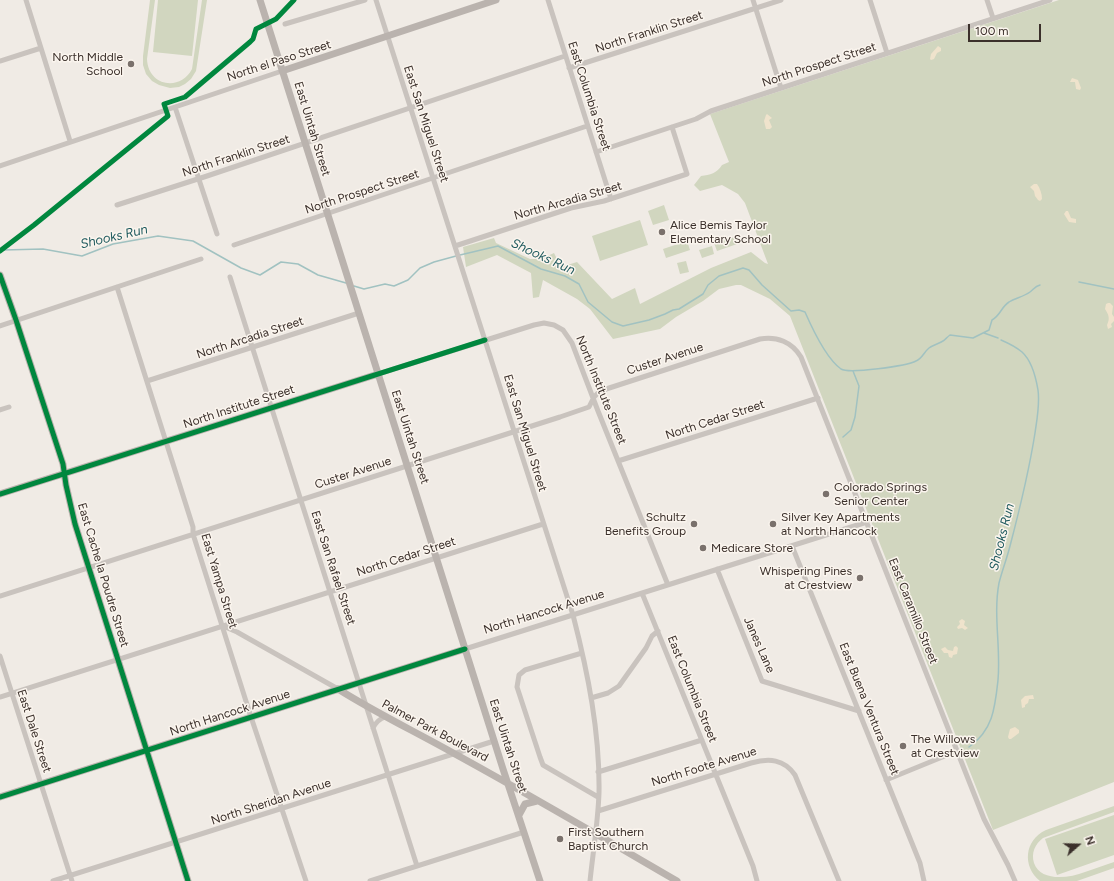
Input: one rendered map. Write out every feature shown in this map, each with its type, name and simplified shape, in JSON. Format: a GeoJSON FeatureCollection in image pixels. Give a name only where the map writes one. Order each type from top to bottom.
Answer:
{"type":"FeatureCollection","features":[{"type":"Feature","properties":{"kind":"main road","name":"East Uintah Street"},"geometry":{"type":"LineString","coordinates":[[260,0],[494,741],[540,881]]}},
{"type":"Feature","properties":{"kind":"main road","name":"North el Paso Street"},"geometry":{"type":"LineString","coordinates":[[282,71],[496,0]]}},
{"type":"Feature","properties":{"kind":"main road","name":"East Cache la Poudre Street"},"geometry":{"type":"LineString","coordinates":[[0,275],[63,464],[72,513],[188,881]]}},
{"type":"Feature","properties":{"kind":"main road","name":"North Institute Street"},"geometry":{"type":"LineString","coordinates":[[0,494],[378,374]]}},
{"type":"Feature","properties":{"kind":"main road","name":"North Hancock Avenue"},"geometry":{"type":"LineString","coordinates":[[0,797],[465,648]]}},
{"type":"Feature","properties":{"kind":"main road","name":"Palmer Park Boulevard"},"geometry":{"type":"LineString","coordinates":[[338,689],[385,717],[454,753],[677,881]]}},
{"type":"Feature","properties":{"kind":"main road"},"geometry":{"type":"LineString","coordinates":[[519,815],[525,804],[537,801]]}},
{"type":"Feature","properties":{"kind":"street"},"geometry":{"type":"LineString","coordinates":[[26,0],[70,141]]}},
{"type":"Feature","properties":{"kind":"street"},"geometry":{"type":"LineString","coordinates":[[285,24],[365,0]]}},
{"type":"Feature","properties":{"kind":"street","name":"East San Miguel Street"},"geometry":{"type":"LineString","coordinates":[[376,0],[573,615],[591,698],[598,772],[598,811],[590,881]]}},
{"type":"Feature","properties":{"kind":"street","name":"East Columbia Street"},"geometry":{"type":"LineString","coordinates":[[548,0],[611,199]]}},
{"type":"Feature","properties":{"kind":"street"},"geometry":{"type":"LineString","coordinates":[[753,0],[781,88]]}},
{"type":"Feature","properties":{"kind":"street","name":"North Franklin Street"},"geometry":{"type":"LineString","coordinates":[[569,68],[781,0]]}},
{"type":"Feature","properties":{"kind":"street"},"geometry":{"type":"LineString","coordinates":[[870,0],[887,53]]}},
{"type":"Feature","properties":{"kind":"street"},"geometry":{"type":"LineString","coordinates":[[987,0],[993,18]]}},
{"type":"Feature","properties":{"kind":"street","name":"North Prospect Street"},"geometry":{"type":"LineString","coordinates":[[596,152],[696,119],[710,111],[1050,0]]}},
{"type":"Feature","properties":{"kind":"street"},"geometry":{"type":"LineString","coordinates":[[0,61],[41,48]]}},
{"type":"Feature","properties":{"kind":"street","name":"North Franklin Street"},"geometry":{"type":"LineString","coordinates":[[117,205],[565,56]]}},
{"type":"Feature","properties":{"kind":"street","name":"North el Paso Street"},"geometry":{"type":"LineString","coordinates":[[0,166],[70,141],[282,71]]}},
{"type":"Feature","properties":{"kind":"street"},"geometry":{"type":"LineString","coordinates":[[175,107],[217,234]]}},
{"type":"Feature","properties":{"kind":"street","name":"North Prospect Street"},"geometry":{"type":"LineString","coordinates":[[234,245],[587,126]]}},
{"type":"Feature","properties":{"kind":"street","name":"North Arcadia Street"},"geometry":{"type":"LineString","coordinates":[[455,246],[571,208],[611,199],[687,174],[672,127]]}},
{"type":"Feature","properties":{"kind":"street"},"geometry":{"type":"LineString","coordinates":[[0,326],[201,259]]}},
{"type":"Feature","properties":{"kind":"street","name":"East San Rafael Street"},"geometry":{"type":"LineString","coordinates":[[230,277],[417,866]]}},
{"type":"Feature","properties":{"kind":"street","name":"East Yampa Street"},"geometry":{"type":"LineString","coordinates":[[117,287],[251,717],[306,881]]}},
{"type":"Feature","properties":{"kind":"street","name":"North Arcadia Street"},"geometry":{"type":"LineString","coordinates":[[147,381],[359,313]]}},
{"type":"Feature","properties":{"kind":"street","name":"North Institute Street"},"geometry":{"type":"LineString","coordinates":[[378,374],[539,324],[550,324],[559,327],[563,330],[572,343],[668,584]]}},
{"type":"Feature","properties":{"kind":"street","name":"Custer Avenue"},"geometry":{"type":"LineString","coordinates":[[0,596],[589,407],[594,397],[600,390],[760,339],[776,338],[787,342],[794,348]]}},
{"type":"Feature","properties":{"kind":"street","name":"East Caramillo Street"},"geometry":{"type":"LineString","coordinates":[[794,348],[801,357],[818,398],[988,827],[1015,881]]}},
{"type":"Feature","properties":{"kind":"street","name":"North Cedar Street"},"geometry":{"type":"LineString","coordinates":[[618,461],[818,398]]}},
{"type":"Feature","properties":{"kind":"street"},"geometry":{"type":"LineString","coordinates":[[0,410],[9,407]]}},
{"type":"Feature","properties":{"kind":"street","name":"North Hancock Avenue"},"geometry":{"type":"LineString","coordinates":[[465,648],[867,522]]}},
{"type":"Feature","properties":{"kind":"street","name":"North Cedar Street"},"geometry":{"type":"LineString","coordinates":[[0,697],[543,524]]}},
{"type":"Feature","properties":{"kind":"street","name":"East Buena Ventura Street"},"geometry":{"type":"LineString","coordinates":[[792,546],[922,868],[924,881]]}},
{"type":"Feature","properties":{"kind":"street","name":"Janes Lane"},"geometry":{"type":"LineString","coordinates":[[717,569],[762,681],[859,711]]}},
{"type":"Feature","properties":{"kind":"street","name":"East Columbia Street"},"geometry":{"type":"LineString","coordinates":[[642,593],[754,866],[757,881]]}},
{"type":"Feature","properties":{"kind":"street","name":"Palmer Park Boulevard"},"geometry":{"type":"LineString","coordinates":[[223,626],[237,632],[338,689]]}},
{"type":"Feature","properties":{"kind":"street"},"geometry":{"type":"LineString","coordinates":[[591,698],[608,693],[619,686],[646,648],[652,636],[658,632]]}},
{"type":"Feature","properties":{"kind":"street"},"geometry":{"type":"LineString","coordinates":[[582,653],[525,670],[520,675],[517,684],[543,764],[598,797]]}},
{"type":"Feature","properties":{"kind":"street","name":"East Dale Street"},"geometry":{"type":"LineString","coordinates":[[0,656],[71,878]]}},
{"type":"Feature","properties":{"kind":"street"},"geometry":{"type":"LineString","coordinates":[[373,728],[375,722],[385,717]]}},
{"type":"Feature","properties":{"kind":"street"},"geometry":{"type":"LineString","coordinates":[[598,772],[702,740]]}},
{"type":"Feature","properties":{"kind":"street","name":"North Sheridan Avenue"},"geometry":{"type":"LineString","coordinates":[[53,881],[71,878],[176,842],[494,741]]}},
{"type":"Feature","properties":{"kind":"street"},"geometry":{"type":"LineString","coordinates":[[886,780],[957,752]]}},
{"type":"Feature","properties":{"kind":"street","name":"North Foote Avenue"},"geometry":{"type":"LineString","coordinates":[[598,811],[763,760],[778,761],[788,766],[797,779],[839,881]]}},
{"type":"Feature","properties":{"kind":"street"},"geometry":{"type":"LineString","coordinates":[[370,881],[524,832]]}},
{"type":"Feature","properties":{"kind":"green space"},"geometry":{"type":"Polygon","coordinates":[[[150,0],[155,0],[147,59],[149,68],[153,75],[159,80],[165,83],[173,83],[180,81],[187,76],[192,69],[202,0],[207,0],[196,71],[191,79],[179,87],[170,88],[152,81],[146,74],[143,65],[150,0]]]}},
{"type":"Feature","properties":{"kind":"green space"},"geometry":{"type":"Polygon","coordinates":[[[158,0],[198,0],[192,56],[153,52],[158,0]]]}},
{"type":"Feature","properties":{"kind":"green space"},"geometry":{"type":"Polygon","coordinates":[[[1059,0],[1114,0],[1114,782],[993,830],[790,316],[770,299],[741,285],[736,285],[719,289],[660,329],[613,339],[590,309],[577,299],[543,280],[539,297],[533,298],[531,273],[497,255],[466,267],[463,247],[494,238],[496,243],[530,259],[541,259],[554,253],[561,267],[577,262],[612,299],[635,288],[640,304],[711,268],[751,252],[768,264],[745,203],[738,194],[722,185],[700,191],[694,185],[701,176],[713,173],[722,165],[729,162],[710,114],[1059,0]]]}},
{"type":"Feature","properties":{"kind":"green space"},"geometry":{"type":"Polygon","coordinates":[[[664,205],[669,220],[653,225],[648,211],[664,205]]]}},
{"type":"Feature","properties":{"kind":"green space"},"geometry":{"type":"Polygon","coordinates":[[[640,220],[648,245],[600,261],[592,236],[640,220]]]}},
{"type":"Feature","properties":{"kind":"green space"},"geometry":{"type":"Polygon","coordinates":[[[735,237],[737,244],[717,251],[714,243],[735,237]]]}},
{"type":"Feature","properties":{"kind":"green space"},"geometry":{"type":"Polygon","coordinates":[[[687,241],[690,250],[666,258],[663,249],[687,241]]]}},
{"type":"Feature","properties":{"kind":"green space"},"geometry":{"type":"Polygon","coordinates":[[[712,246],[714,254],[702,258],[699,250],[712,246]]]}},
{"type":"Feature","properties":{"kind":"green space"},"geometry":{"type":"Polygon","coordinates":[[[686,261],[689,272],[680,274],[677,263],[686,261]]]}},
{"type":"Feature","properties":{"kind":"green space"},"geometry":{"type":"Polygon","coordinates":[[[1114,806],[1114,812],[1043,838],[1036,846],[1033,856],[1037,869],[1048,876],[1070,876],[1114,862],[1114,868],[1077,881],[1040,881],[1034,875],[1030,869],[1028,854],[1033,840],[1039,834],[1046,830],[1114,806]]]}},
{"type":"Feature","properties":{"kind":"green space"},"geometry":{"type":"Polygon","coordinates":[[[1114,815],[1114,855],[1057,875],[1045,839],[1114,815]]]}},
{"type":"Feature","properties":{"kind":"sand"},"geometry":{"type":"Polygon","coordinates":[[[938,46],[941,48],[941,51],[937,53],[934,59],[931,60],[931,54],[938,46]]]}},
{"type":"Feature","properties":{"kind":"sand"},"geometry":{"type":"Polygon","coordinates":[[[1072,78],[1078,80],[1081,88],[1080,90],[1076,89],[1075,82],[1070,82],[1072,78]]]}},
{"type":"Feature","properties":{"kind":"sand"},"geometry":{"type":"Polygon","coordinates":[[[767,114],[772,118],[769,120],[772,127],[770,129],[766,129],[764,121],[767,114]]]}},
{"type":"Feature","properties":{"kind":"sand"},"geometry":{"type":"Polygon","coordinates":[[[1037,184],[1041,191],[1042,199],[1040,201],[1030,187],[1037,184]]]}},
{"type":"Feature","properties":{"kind":"sand"},"geometry":{"type":"Polygon","coordinates":[[[1068,211],[1071,218],[1076,219],[1076,223],[1069,222],[1064,214],[1068,211]]]}},
{"type":"Feature","properties":{"kind":"sand"},"geometry":{"type":"Polygon","coordinates":[[[1108,303],[1113,306],[1112,314],[1114,321],[1111,324],[1112,327],[1108,329],[1107,325],[1109,317],[1105,309],[1106,304],[1108,303]]]}},
{"type":"Feature","properties":{"kind":"sand"},"geometry":{"type":"Polygon","coordinates":[[[962,619],[965,621],[964,625],[968,628],[965,630],[962,628],[958,629],[957,627],[960,624],[959,621],[962,619]]]}},
{"type":"Feature","properties":{"kind":"sand"},"geometry":{"type":"Polygon","coordinates":[[[956,646],[958,648],[957,654],[953,655],[952,658],[949,657],[948,653],[944,653],[941,649],[945,647],[948,650],[953,651],[954,647],[956,646]]]}},
{"type":"Feature","properties":{"kind":"sand"},"geometry":{"type":"Polygon","coordinates":[[[1033,695],[1034,699],[1029,699],[1025,707],[1022,708],[1021,700],[1025,696],[1033,695]]]}},
{"type":"Feature","properties":{"kind":"sand"},"geometry":{"type":"Polygon","coordinates":[[[1015,727],[1019,730],[1019,733],[1009,739],[1010,729],[1015,727]]]}},
{"type":"Feature","properties":{"kind":"waterway","name":"Shooks Run"},"geometry":{"type":"LineString","coordinates":[[3,250],[43,249],[82,256],[113,244],[158,236],[193,241],[241,268],[260,275],[281,262],[298,264],[318,275],[346,283]]}},
{"type":"Feature","properties":{"kind":"waterway","name":"Shooks Run"},"geometry":{"type":"LineString","coordinates":[[460,255],[498,246],[541,269],[565,276],[579,284],[588,302],[612,322],[623,326],[649,320],[679,309],[703,294],[708,285],[719,276],[743,268],[749,270],[762,285],[791,311],[799,310],[805,312],[830,358],[841,369],[855,371],[878,369],[911,363],[918,360],[929,348],[944,341],[950,335],[973,338],[989,330],[992,320],[1006,304],[1027,294],[1035,287],[1040,285]]}},
{"type":"Feature","properties":{"kind":"waterway","name":"Shooks Run"},"geometry":{"type":"LineString","coordinates":[[354,286],[364,289],[385,284],[394,286],[408,280],[420,268],[434,262],[456,256]]}},
{"type":"Feature","properties":{"kind":"waterway","name":"Shooks Run"},"geometry":{"type":"LineString","coordinates":[[1079,282],[1114,289]]}},
{"type":"Feature","properties":{"kind":"waterway","name":"Shooks Run"},"geometry":{"type":"LineString","coordinates":[[984,333],[998,338]]}},
{"type":"Feature","properties":{"kind":"waterway","name":"Shooks Run"},"geometry":{"type":"LineString","coordinates":[[969,747],[977,740],[988,726],[994,709],[999,668],[997,595],[1024,490],[1037,422],[1039,395],[1033,370],[1028,360],[1020,350],[1001,340]]}},
{"type":"Feature","properties":{"kind":"waterway","name":"Shooks Run"},"geometry":{"type":"LineString","coordinates":[[843,437],[851,430],[855,417],[859,386],[853,371]]}},
{"type":"Feature","properties":{"kind":"cycle path"},"geometry":{"type":"LineString","coordinates":[[0,251],[168,116],[164,104],[185,97],[250,42],[253,39],[256,29],[276,19],[294,0]]}},
{"type":"Feature","properties":{"kind":"cycle path"},"geometry":{"type":"LineString","coordinates":[[0,275],[63,464],[75,524],[188,881]]}},
{"type":"Feature","properties":{"kind":"cycle path"},"geometry":{"type":"LineString","coordinates":[[0,494],[485,340]]}},
{"type":"Feature","properties":{"kind":"cycle path"},"geometry":{"type":"LineString","coordinates":[[0,797],[465,649]]}},
{"type":"Feature","properties":{"kind":"place","name":"North Middle School"},"geometry":{"type":"Point","coordinates":[131,64]}},
{"type":"Feature","properties":{"kind":"place","name":"Alice Bemis Taylor Elementary School"},"geometry":{"type":"Point","coordinates":[662,232]}},
{"type":"Feature","properties":{"kind":"place","name":"Colorado Springs Senior Center"},"geometry":{"type":"Point","coordinates":[826,494]}},
{"type":"Feature","properties":{"kind":"place","name":"Schultz Benefits Group"},"geometry":{"type":"Point","coordinates":[694,524]}},
{"type":"Feature","properties":{"kind":"place","name":"Silver Key Apartments at North Hancock"},"geometry":{"type":"Point","coordinates":[773,524]}},
{"type":"Feature","properties":{"kind":"place","name":"Medicare Store"},"geometry":{"type":"Point","coordinates":[703,548]}},
{"type":"Feature","properties":{"kind":"place","name":"Whispering Pines at Crestview"},"geometry":{"type":"Point","coordinates":[860,578]}},
{"type":"Feature","properties":{"kind":"place","name":"The Willows at Crestview"},"geometry":{"type":"Point","coordinates":[903,746]}},
{"type":"Feature","properties":{"kind":"place","name":"First Southern Baptist Church"},"geometry":{"type":"Point","coordinates":[560,839]}}]}
